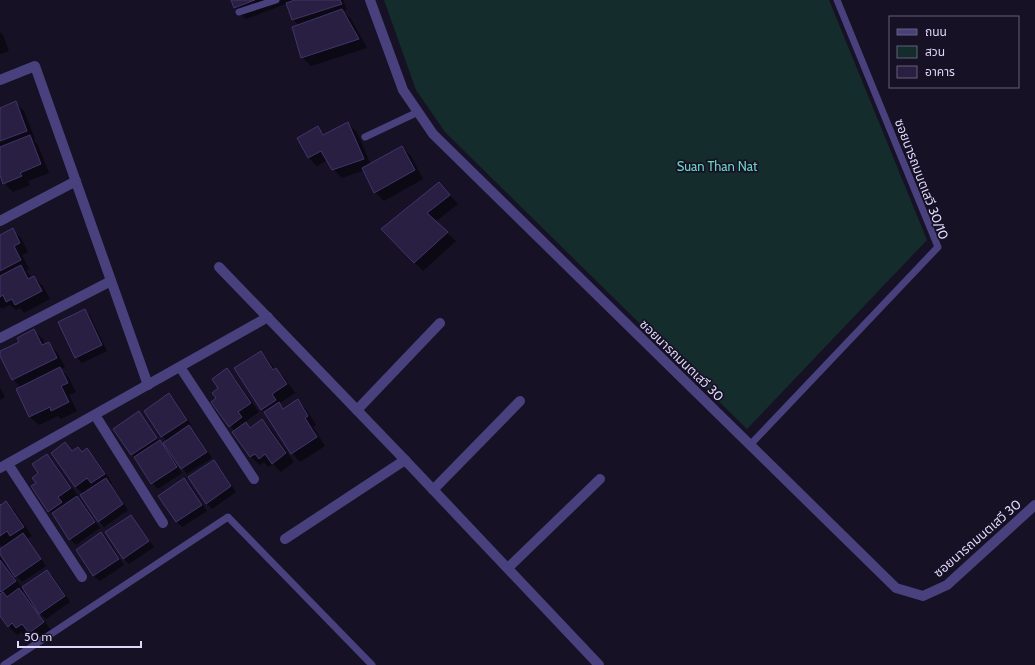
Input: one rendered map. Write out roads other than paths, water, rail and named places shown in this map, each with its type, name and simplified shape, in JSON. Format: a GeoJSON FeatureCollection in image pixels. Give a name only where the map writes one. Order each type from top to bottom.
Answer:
{"type":"FeatureCollection","features":[{"type":"Feature","properties":{"kind":"street","name":"ซอยนารถมนตเสวี 30"},"geometry":{"type":"LineString","coordinates":[[370,0],[403,90],[432,134],[896,588],[923,596],[947,585],[1035,505]]}},
{"type":"Feature","properties":{"kind":"street"},"geometry":{"type":"LineString","coordinates":[[0,80],[35,66],[148,385]]}},
{"type":"Feature","properties":{"kind":"street"},"geometry":{"type":"LineString","coordinates":[[0,222],[76,181]]}},
{"type":"Feature","properties":{"kind":"street"},"geometry":{"type":"LineString","coordinates":[[219,267],[405,460],[599,665]]}},
{"type":"Feature","properties":{"kind":"street"},"geometry":{"type":"LineString","coordinates":[[0,338],[111,281]]}},
{"type":"Feature","properties":{"kind":"street"},"geometry":{"type":"LineString","coordinates":[[82,577],[4,466],[268,317]]}},
{"type":"Feature","properties":{"kind":"street"},"geometry":{"type":"LineString","coordinates":[[356,410],[440,323]]}},
{"type":"Feature","properties":{"kind":"street"},"geometry":{"type":"LineString","coordinates":[[180,367],[254,479]]}},
{"type":"Feature","properties":{"kind":"street"},"geometry":{"type":"LineString","coordinates":[[433,490],[520,401]]}},
{"type":"Feature","properties":{"kind":"street"},"geometry":{"type":"LineString","coordinates":[[95,415],[163,523]]}},
{"type":"Feature","properties":{"kind":"street"},"geometry":{"type":"LineString","coordinates":[[285,540],[405,460]]}},
{"type":"Feature","properties":{"kind":"street"},"geometry":{"type":"LineString","coordinates":[[508,568],[600,478]]}},
{"type":"Feature","properties":{"kind":"lane"},"geometry":{"type":"LineString","coordinates":[[239,12],[276,0]]}},
{"type":"Feature","properties":{"kind":"lane","name":"ซอยนารถมนตเสวี 30/10"},"geometry":{"type":"LineString","coordinates":[[750,445],[938,247],[837,0]]}},
{"type":"Feature","properties":{"kind":"lane"},"geometry":{"type":"LineString","coordinates":[[365,137],[418,112]]}},
{"type":"Feature","properties":{"kind":"lane"},"geometry":{"type":"LineString","coordinates":[[4,665],[228,517],[372,665]]}},
{"type":"Feature","properties":{"kind":"park label","name":"Suan Than Nat"},"geometry":{"type":"Point","coordinates":[717,166]}}]}
